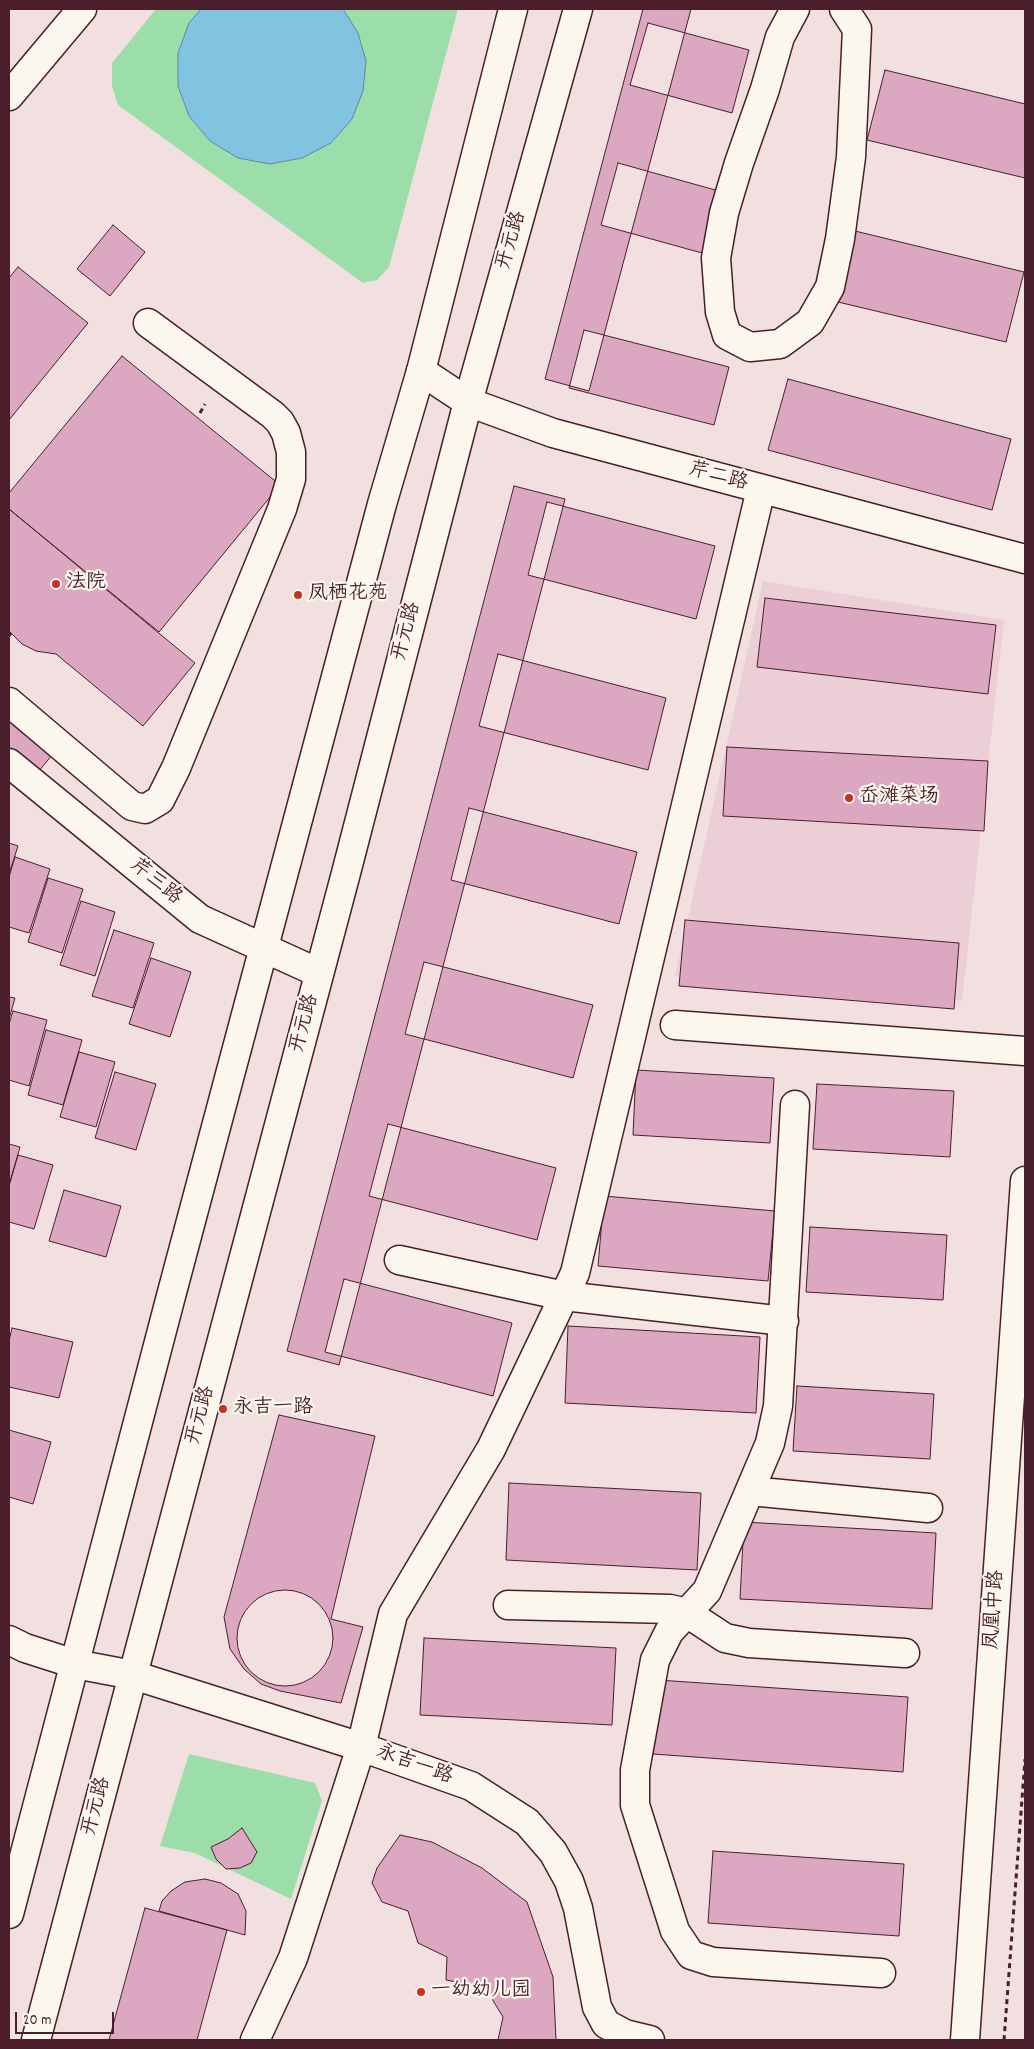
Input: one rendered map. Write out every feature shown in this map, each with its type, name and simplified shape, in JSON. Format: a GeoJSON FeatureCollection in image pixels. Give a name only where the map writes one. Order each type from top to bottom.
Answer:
{"type":"FeatureCollection","features":[{"type":"Feature","properties":{"kind":"main road"},"geometry":{"type":"LineString","coordinates":[[9,96],[82,9]]}},
{"type":"Feature","properties":{"kind":"main road"},"geometry":{"type":"LineString","coordinates":[[9,1914],[264,947],[380,514],[421,371],[513,9]]}},
{"type":"Feature","properties":{"kind":"main road","name":"开元路"},"geometry":{"type":"LineString","coordinates":[[36,2040],[319,973],[468,402],[578,9]]}},
{"type":"Feature","properties":{"kind":"main road"},"geometry":{"type":"LineString","coordinates":[[795,9],[780,37],[765,89],[739,163],[724,213],[716,258],[720,312],[727,335],[750,347],[780,344],[810,322],[830,288],[840,239],[851,157],[857,28],[844,9]]}},
{"type":"Feature","properties":{"kind":"main road"},"geometry":{"type":"LineString","coordinates":[[9,702],[132,806],[145,809],[160,800],[176,768],[282,508],[291,479],[291,452],[286,433],[280,422],[273,414],[148,323]]}},
{"type":"Feature","properties":{"kind":"main road","name":"芹二路"},"geometry":{"type":"LineString","coordinates":[[421,371],[468,402],[553,433],[1025,559]]}},
{"type":"Feature","properties":{"kind":"main road"},"geometry":{"type":"LineString","coordinates":[[256,2040],[293,1958],[361,1747],[393,1614],[491,1449],[575,1273],[761,489]]}},
{"type":"Feature","properties":{"kind":"main road","name":"芹三路"},"geometry":{"type":"LineString","coordinates":[[9,763],[200,919],[319,973]]}},
{"type":"Feature","properties":{"kind":"main road"},"geometry":{"type":"LineString","coordinates":[[675,1025],[1025,1050]]}},
{"type":"Feature","properties":{"kind":"main road"},"geometry":{"type":"LineString","coordinates":[[795,1105],[778,1406],[770,1443],[707,1591],[669,1632],[655,1660],[635,1770],[635,1805],[675,1931],[692,1955],[713,1962],[881,1973]]}},
{"type":"Feature","properties":{"kind":"main road","name":"凤凰中路"},"geometry":{"type":"LineString","coordinates":[[965,2040],[1017,1433],[1025,1180]]}},
{"type":"Feature","properties":{"kind":"main road"},"geometry":{"type":"LineString","coordinates":[[399,1260],[564,1296],[784,1321]]}},
{"type":"Feature","properties":{"kind":"main road"},"geometry":{"type":"LineString","coordinates":[[750,1491],[928,1508]]}},
{"type":"Feature","properties":{"kind":"main road"},"geometry":{"type":"LineString","coordinates":[[508,1605],[670,1609],[687,1613],[725,1638],[749,1643],[905,1653]]}},
{"type":"Feature","properties":{"kind":"main road","name":"永吉一路"},"geometry":{"type":"LineString","coordinates":[[9,1640],[25,1648],[75,1664],[133,1675],[361,1747],[471,1786],[527,1822],[553,1852],[569,1881],[578,1908],[601,2032],[625,2034],[650,2040]]}},
{"type":"Feature","properties":{"kind":"path"},"geometry":{"type":"LineString","coordinates":[[1004,2040],[1025,1759]]}},
{"type":"Feature","properties":{"kind":"shaded area","name":"岙滩菜场"},"geometry":{"type":"Polygon","coordinates":[[[763,581],[1004,620],[962,1001],[675,976],[763,581]]]}},
{"type":"Feature","properties":{"kind":"green space"},"geometry":{"type":"Polygon","coordinates":[[[156,9],[201,9],[189,23],[189,116],[210,141],[238,158],[270,164],[302,158],[358,33],[343,9],[458,9],[389,267],[377,280],[363,283],[118,105],[112,86],[112,63],[156,9]]]}},
{"type":"Feature","properties":{"kind":"green space"},"geometry":{"type":"Polygon","coordinates":[[[189,1754],[315,1783],[322,1801],[291,1899],[195,1853],[160,1846],[189,1754]]]}},
{"type":"Feature","properties":{"kind":"water"},"geometry":{"type":"Polygon","coordinates":[[[201,9],[343,9],[358,33],[366,61],[363,91],[352,119],[331,143],[302,158],[270,164],[238,158],[210,141],[189,116],[178,86],[178,53],[189,23],[201,9]]]}},
{"type":"Feature","properties":{"kind":"building"},"geometry":{"type":"Polygon","coordinates":[[[643,9],[691,9],[589,391],[545,379],[643,9]]]}},
{"type":"Feature","properties":{"kind":"building"},"geometry":{"type":"Polygon","coordinates":[[[648,23],[749,50],[732,113],[630,85],[648,23]]]}},
{"type":"Feature","properties":{"kind":"building"},"geometry":{"type":"Polygon","coordinates":[[[885,70],[1025,104],[1025,178],[867,140],[885,70]]]}},
{"type":"Feature","properties":{"kind":"building"},"geometry":{"type":"Polygon","coordinates":[[[618,163],[719,191],[702,253],[601,225],[618,163]]]}},
{"type":"Feature","properties":{"kind":"building"},"geometry":{"type":"Polygon","coordinates":[[[113,225],[145,252],[110,296],[77,269],[113,225]]]}},
{"type":"Feature","properties":{"kind":"building"},"geometry":{"type":"Polygon","coordinates":[[[855,231],[1024,272],[1006,342],[838,302],[855,231]]]}},
{"type":"Feature","properties":{"kind":"building"},"geometry":{"type":"Polygon","coordinates":[[[18,267],[88,323],[9,420],[9,278],[18,267]]]}},
{"type":"Feature","properties":{"kind":"building"},"geometry":{"type":"Polygon","coordinates":[[[584,330],[729,367],[714,425],[569,388],[584,330]]]}},
{"type":"Feature","properties":{"kind":"building"},"geometry":{"type":"Polygon","coordinates":[[[122,356],[280,485],[159,632],[9,509],[9,493],[122,356]]]}},
{"type":"Feature","properties":{"kind":"building"},"geometry":{"type":"Polygon","coordinates":[[[788,379],[1011,439],[992,510],[768,450],[788,379]]]}},
{"type":"Feature","properties":{"kind":"building"},"geometry":{"type":"Polygon","coordinates":[[[514,486],[565,499],[339,1365],[287,1351],[514,486]]]}},
{"type":"Feature","properties":{"kind":"building"},"geometry":{"type":"Polygon","coordinates":[[[547,502],[715,546],[696,619],[528,575],[547,502]]]}},
{"type":"Feature","properties":{"kind":"building"},"geometry":{"type":"Polygon","coordinates":[[[9,509],[195,663],[143,726],[56,654],[36,651],[22,644],[9,631],[9,509]]]}},
{"type":"Feature","properties":{"kind":"building"},"geometry":{"type":"Polygon","coordinates":[[[765,598],[996,625],[988,694],[757,667],[765,598]]]}},
{"type":"Feature","properties":{"kind":"building"},"geometry":{"type":"Polygon","coordinates":[[[498,654],[666,698],[648,770],[479,726],[498,654]]]}},
{"type":"Feature","properties":{"kind":"building"},"geometry":{"type":"Polygon","coordinates":[[[9,720],[52,755],[34,777],[9,755],[9,720]]]}},
{"type":"Feature","properties":{"kind":"building"},"geometry":{"type":"Polygon","coordinates":[[[727,747],[988,761],[984,831],[723,816],[727,747]]]}},
{"type":"Feature","properties":{"kind":"building"},"geometry":{"type":"Polygon","coordinates":[[[469,808],[637,852],[619,924],[451,880],[469,808]]]}},
{"type":"Feature","properties":{"kind":"building"},"geometry":{"type":"Polygon","coordinates":[[[9,843],[18,846],[9,874],[9,843]]]}},
{"type":"Feature","properties":{"kind":"building"},"geometry":{"type":"Polygon","coordinates":[[[15,857],[50,869],[29,933],[9,927],[9,877],[15,857]]]}},
{"type":"Feature","properties":{"kind":"building"},"geometry":{"type":"Polygon","coordinates":[[[48,878],[83,889],[62,953],[28,942],[48,878]]]}},
{"type":"Feature","properties":{"kind":"building"},"geometry":{"type":"Polygon","coordinates":[[[81,901],[115,912],[95,976],[60,965],[81,901]]]}},
{"type":"Feature","properties":{"kind":"building"},"geometry":{"type":"Polygon","coordinates":[[[685,920],[959,943],[954,1009],[679,986],[685,920]]]}},
{"type":"Feature","properties":{"kind":"building"},"geometry":{"type":"Polygon","coordinates":[[[114,930],[154,943],[133,1008],[92,996],[114,930]]]}},
{"type":"Feature","properties":{"kind":"building"},"geometry":{"type":"Polygon","coordinates":[[[151,958],[191,972],[170,1037],[129,1024],[151,958]]]}},
{"type":"Feature","properties":{"kind":"building"},"geometry":{"type":"Polygon","coordinates":[[[424,962],[593,1005],[573,1078],[405,1034],[424,962]]]}},
{"type":"Feature","properties":{"kind":"building"},"geometry":{"type":"Polygon","coordinates":[[[9,997],[15,998],[9,1019],[9,997]]]}},
{"type":"Feature","properties":{"kind":"building"},"geometry":{"type":"Polygon","coordinates":[[[13,1011],[47,1020],[29,1086],[9,1080],[9,1024],[13,1011]]]}},
{"type":"Feature","properties":{"kind":"building"},"geometry":{"type":"Polygon","coordinates":[[[46,1030],[82,1040],[63,1105],[28,1095],[46,1030]]]}},
{"type":"Feature","properties":{"kind":"building"},"geometry":{"type":"Polygon","coordinates":[[[79,1052],[115,1062],[96,1127],[60,1117],[79,1052]]]}},
{"type":"Feature","properties":{"kind":"building"},"geometry":{"type":"Polygon","coordinates":[[[636,1070],[774,1078],[770,1143],[633,1135],[636,1070]]]}},
{"type":"Feature","properties":{"kind":"building"},"geometry":{"type":"Polygon","coordinates":[[[115,1072],[156,1084],[136,1150],[95,1138],[115,1072]]]}},
{"type":"Feature","properties":{"kind":"building"},"geometry":{"type":"Polygon","coordinates":[[[817,1084],[954,1091],[950,1157],[813,1149],[817,1084]]]}},
{"type":"Feature","properties":{"kind":"building"},"geometry":{"type":"Polygon","coordinates":[[[388,1124],[556,1168],[537,1240],[369,1196],[388,1124]]]}},
{"type":"Feature","properties":{"kind":"building"},"geometry":{"type":"Polygon","coordinates":[[[9,1144],[20,1147],[9,1185],[9,1144]]]}},
{"type":"Feature","properties":{"kind":"building"},"geometry":{"type":"Polygon","coordinates":[[[18,1155],[53,1165],[34,1229],[9,1222],[9,1186],[18,1155]]]}},
{"type":"Feature","properties":{"kind":"building"},"geometry":{"type":"Polygon","coordinates":[[[64,1190],[121,1206],[106,1257],[49,1241],[64,1190]]]}},
{"type":"Feature","properties":{"kind":"building"},"geometry":{"type":"Polygon","coordinates":[[[604,1196],[775,1211],[768,1281],[598,1266],[604,1196]]]}},
{"type":"Feature","properties":{"kind":"building"},"geometry":{"type":"Polygon","coordinates":[[[810,1227],[947,1235],[943,1300],[806,1292],[810,1227]]]}},
{"type":"Feature","properties":{"kind":"building"},"geometry":{"type":"Polygon","coordinates":[[[344,1279],[512,1323],[493,1396],[325,1352],[344,1279]]]}},
{"type":"Feature","properties":{"kind":"building"},"geometry":{"type":"Polygon","coordinates":[[[568,1326],[760,1337],[756,1413],[565,1403],[568,1326]]]}},
{"type":"Feature","properties":{"kind":"building"},"geometry":{"type":"Polygon","coordinates":[[[12,1328],[73,1342],[59,1398],[9,1387],[9,1341],[12,1328]]]}},
{"type":"Feature","properties":{"kind":"building"},"geometry":{"type":"Polygon","coordinates":[[[797,1386],[934,1394],[930,1459],[793,1451],[797,1386]]]}},
{"type":"Feature","properties":{"kind":"building"},"geometry":{"type":"Polygon","coordinates":[[[279,1415],[375,1436],[331,1619],[363,1627],[341,1703],[280,1691],[261,1684],[244,1669],[230,1649],[224,1617],[279,1415]]]}},
{"type":"Feature","properties":{"kind":"building"},"geometry":{"type":"Polygon","coordinates":[[[9,1430],[51,1442],[33,1504],[9,1497],[9,1430]]]}},
{"type":"Feature","properties":{"kind":"building"},"geometry":{"type":"Polygon","coordinates":[[[509,1483],[701,1493],[697,1570],[506,1560],[509,1483]]]}},
{"type":"Feature","properties":{"kind":"building"},"geometry":{"type":"Polygon","coordinates":[[[744,1522],[936,1533],[932,1609],[740,1599],[744,1522]]]}},
{"type":"Feature","properties":{"kind":"building"},"geometry":{"type":"Polygon","coordinates":[[[285,1590],[303,1594],[319,1604],[329,1620],[333,1638],[329,1656],[319,1672],[303,1682],[285,1686],[267,1682],[251,1672],[241,1656],[237,1638],[241,1620],[251,1604],[267,1594],[285,1590]]]}},
{"type":"Feature","properties":{"kind":"building"},"geometry":{"type":"Polygon","coordinates":[[[424,1638],[616,1648],[612,1725],[420,1715],[424,1638]]]}},
{"type":"Feature","properties":{"kind":"building"},"geometry":{"type":"Polygon","coordinates":[[[658,1680],[908,1697],[903,1772],[653,1754],[658,1680]]]}},
{"type":"Feature","properties":{"kind":"building"},"geometry":{"type":"Polygon","coordinates":[[[242,1828],[257,1852],[251,1863],[240,1868],[226,1869],[216,1859],[211,1847],[228,1839],[242,1828]]]}},
{"type":"Feature","properties":{"kind":"building"},"geometry":{"type":"Polygon","coordinates":[[[400,1835],[432,1842],[482,1868],[527,1902],[553,1977],[556,2040],[498,2040],[503,2017],[489,1994],[467,1984],[446,1980],[447,1957],[418,1943],[408,1911],[382,1902],[372,1883],[377,1868],[400,1835]]]}},
{"type":"Feature","properties":{"kind":"building"},"geometry":{"type":"Polygon","coordinates":[[[713,1851],[904,1864],[899,1936],[708,1923],[713,1851]]]}},
{"type":"Feature","properties":{"kind":"building"},"geometry":{"type":"Polygon","coordinates":[[[205,1879],[221,1883],[238,1894],[246,1911],[245,1935],[159,1911],[162,1901],[171,1891],[185,1882],[205,1879]]]}},
{"type":"Feature","properties":{"kind":"building"},"geometry":{"type":"Polygon","coordinates":[[[145,1908],[227,1930],[197,2040],[109,2040],[145,1908]]]}},
{"type":"Feature","properties":{"kind":"place","name":"法院"},"geometry":{"type":"Point","coordinates":[56,584]}},
{"type":"Feature","properties":{"kind":"place","name":"凤栖花苑"},"geometry":{"type":"Point","coordinates":[298,595]}},
{"type":"Feature","properties":{"kind":"place","name":"岙滩菜场"},"geometry":{"type":"Point","coordinates":[849,798]}},
{"type":"Feature","properties":{"kind":"place","name":"永吉一路"},"geometry":{"type":"Point","coordinates":[223,1409]}},
{"type":"Feature","properties":{"kind":"place","name":"一幼幼儿园"},"geometry":{"type":"Point","coordinates":[421,1992]}}]}
